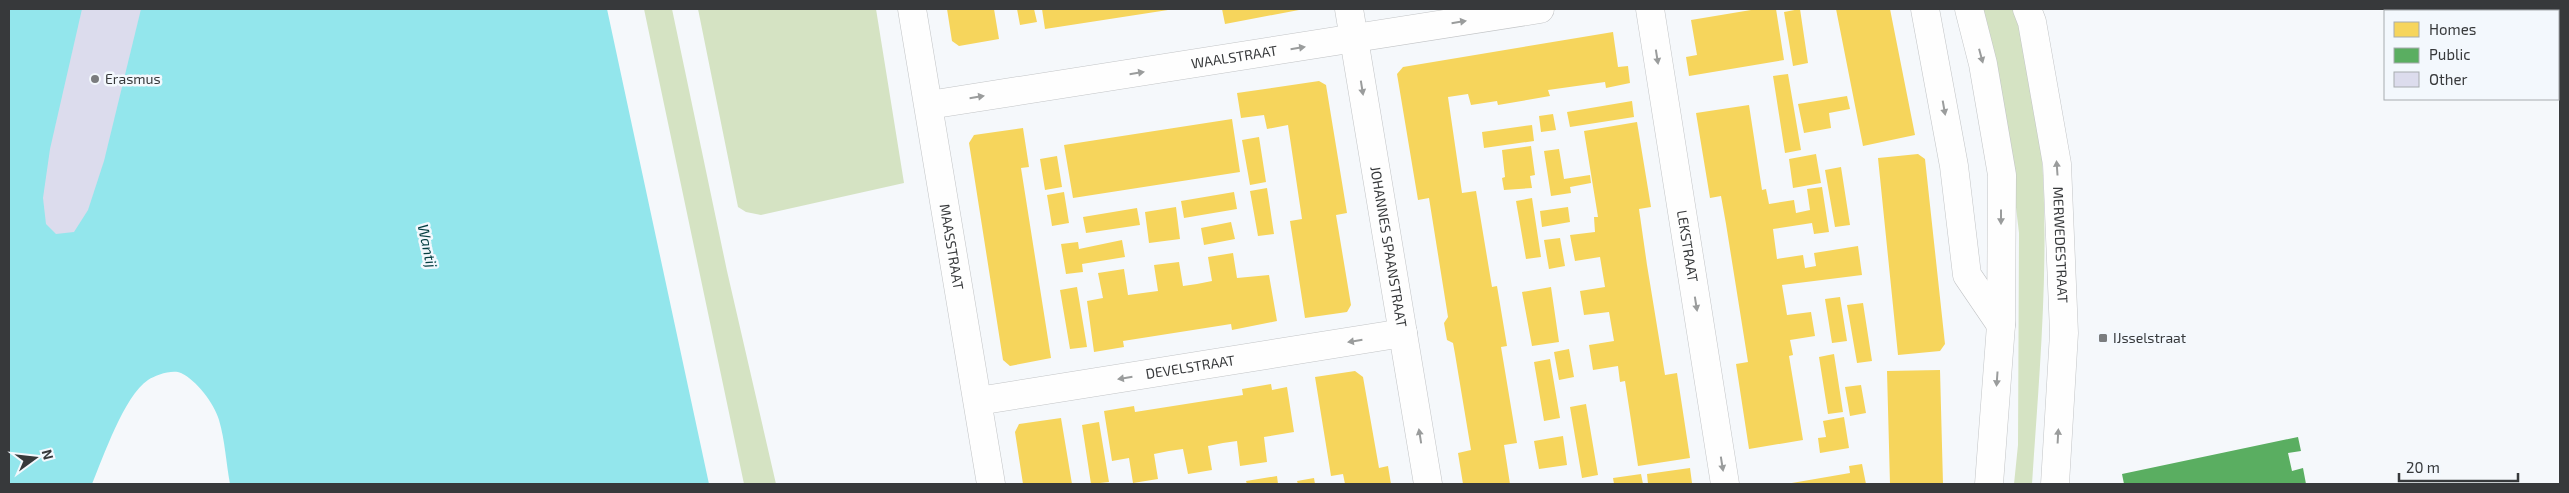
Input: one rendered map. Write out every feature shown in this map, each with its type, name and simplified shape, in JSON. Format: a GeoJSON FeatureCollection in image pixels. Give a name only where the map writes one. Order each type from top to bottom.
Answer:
{"type":"FeatureCollection","features":[{"type":"Feature","properties":{"kind":"street","name":"MAASSTRAAT"},"geometry":{"type":"LineString","coordinates":[[912,9],[991,484]]}},
{"type":"Feature","properties":{"kind":"street","name":"JOHANNES SPAANSTRAAT"},"geometry":{"type":"LineString","coordinates":[[1349,9],[1428,484]]}},
{"type":"Feature","properties":{"kind":"street","name":"WAALSTRAAT"},"geometry":{"type":"LineString","coordinates":[[929,104],[1354,40],[1540,9]]}},
{"type":"Feature","properties":{"kind":"street","name":"LEKSTRAAT"},"geometry":{"type":"LineString","coordinates":[[1650,9],[1725,484]]}},
{"type":"Feature","properties":{"kind":"street"},"geometry":{"type":"LineString","coordinates":[[1925,9],[1954,166],[1967,275],[2001,325]]}},
{"type":"Feature","properties":{"kind":"street"},"geometry":{"type":"LineString","coordinates":[[1968,9],[1983,64],[2002,175],[2001,325],[1989,484]]}},
{"type":"Feature","properties":{"kind":"street","name":"MERWEDESTRAAT"},"geometry":{"type":"LineString","coordinates":[[2027,9],[2032,22],[2057,164],[2064,334],[2055,484]]}},
{"type":"Feature","properties":{"kind":"street","name":"DEVELSTRAAT"},"geometry":{"type":"LineString","coordinates":[[978,401],[1403,333]]}},
{"type":"Feature","properties":{"kind":"green space"},"geometry":{"type":"Polygon","coordinates":[[[644,9],[672,9],[727,271],[776,484],[744,484],[644,9]]]}},
{"type":"Feature","properties":{"kind":"green space"},"geometry":{"type":"Polygon","coordinates":[[[698,9],[876,9],[904,183],[761,215],[746,212],[738,207],[698,9]]]}},
{"type":"Feature","properties":{"kind":"green space"},"geometry":{"type":"Polygon","coordinates":[[[1981,9],[2016,9],[2032,71],[2039,122],[2043,174],[2044,278],[2032,484],[2014,484],[2018,445],[2019,233],[2005,114],[1981,9]]]}},
{"type":"Feature","properties":{"kind":"water","name":"Wantij"},"geometry":{"type":"Polygon","coordinates":[[[9,9],[607,9],[709,484],[230,484],[223,435],[217,413],[204,393],[193,381],[181,373],[169,372],[148,380],[131,399],[115,428],[92,484],[9,484],[9,9]]]}},
{"type":"Feature","properties":{"kind":"building: Homes"},"geometry":{"type":"Polygon","coordinates":[[[947,9],[994,9],[999,39],[959,46],[952,41],[947,9]]]}},
{"type":"Feature","properties":{"kind":"building: Homes"},"geometry":{"type":"Polygon","coordinates":[[[1017,9],[1034,9],[1037,22],[1020,25],[1017,9]]]}},
{"type":"Feature","properties":{"kind":"building: Homes"},"geometry":{"type":"Polygon","coordinates":[[[1042,9],[1168,9],[1168,10],[1045,29],[1042,9]]]}},
{"type":"Feature","properties":{"kind":"building: Homes"},"geometry":{"type":"Polygon","coordinates":[[[1222,9],[1299,9],[1299,10],[1225,24],[1222,9]]]}},
{"type":"Feature","properties":{"kind":"building: Homes"},"geometry":{"type":"Polygon","coordinates":[[[1757,9],[1776,9],[1784,60],[1689,76],[1686,57],[1697,55],[1691,20],[1757,9]]]}},
{"type":"Feature","properties":{"kind":"building: Homes"},"geometry":{"type":"Polygon","coordinates":[[[1800,9],[1808,63],[1793,66],[1784,12],[1800,9]]]}},
{"type":"Feature","properties":{"kind":"building: Homes"},"geometry":{"type":"Polygon","coordinates":[[[1836,9],[1890,9],[1915,135],[1863,146],[1836,9]]]}},
{"type":"Feature","properties":{"kind":"building: Homes"},"geometry":{"type":"Polygon","coordinates":[[[1613,32],[1618,67],[1628,66],[1630,83],[1606,88],[1605,82],[1548,90],[1550,96],[1498,105],[1497,101],[1471,105],[1468,94],[1448,97],[1462,193],[1476,191],[1492,287],[1497,286],[1507,346],[1501,347],[1517,443],[1504,445],[1510,484],[1463,484],[1458,453],[1471,450],[1453,343],[1447,340],[1444,323],[1448,317],[1429,198],[1418,200],[1397,74],[1403,67],[1613,32]]]}},
{"type":"Feature","properties":{"kind":"building: Homes"},"geometry":{"type":"Polygon","coordinates":[[[1788,74],[1801,150],[1785,153],[1773,76],[1788,74]]]}},
{"type":"Feature","properties":{"kind":"building: Homes"},"geometry":{"type":"Polygon","coordinates":[[[1319,81],[1326,85],[1347,213],[1336,215],[1351,305],[1347,312],[1305,318],[1290,221],[1302,219],[1288,125],[1267,129],[1264,115],[1241,118],[1237,93],[1319,81]]]}},
{"type":"Feature","properties":{"kind":"building: Homes"},"geometry":{"type":"Polygon","coordinates":[[[1847,96],[1850,109],[1829,113],[1831,128],[1804,133],[1798,104],[1847,96]]]}},
{"type":"Feature","properties":{"kind":"building: Homes"},"geometry":{"type":"Polygon","coordinates":[[[1632,101],[1634,117],[1570,127],[1567,112],[1632,101]]]}},
{"type":"Feature","properties":{"kind":"building: Homes"},"geometry":{"type":"Polygon","coordinates":[[[1749,105],[1762,190],[1766,189],[1769,204],[1794,200],[1796,213],[1810,210],[1807,189],[1822,187],[1829,232],[1814,234],[1812,223],[1773,229],[1777,259],[1803,255],[1805,268],[1816,266],[1814,253],[1858,246],[1862,275],[1782,285],[1787,315],[1811,312],[1815,336],[1790,340],[1793,355],[1789,356],[1803,440],[1749,449],[1736,364],[1748,362],[1721,196],[1710,198],[1696,113],[1749,105]]]}},
{"type":"Feature","properties":{"kind":"building: Homes"},"geometry":{"type":"Polygon","coordinates":[[[1553,114],[1556,130],[1541,132],[1539,116],[1553,114]]]}},
{"type":"Feature","properties":{"kind":"building: Homes"},"geometry":{"type":"Polygon","coordinates":[[[1232,119],[1240,172],[1073,198],[1064,145],[1232,119]]]}},
{"type":"Feature","properties":{"kind":"building: Homes"},"geometry":{"type":"Polygon","coordinates":[[[1637,122],[1651,207],[1639,209],[1647,265],[1665,375],[1677,373],[1690,458],[1638,466],[1625,381],[1620,382],[1618,366],[1593,370],[1589,345],[1614,341],[1609,312],[1584,315],[1580,291],[1605,287],[1600,257],[1575,261],[1570,235],[1595,232],[1594,217],[1598,217],[1584,131],[1637,122]]]}},
{"type":"Feature","properties":{"kind":"building: Homes"},"geometry":{"type":"Polygon","coordinates":[[[1532,125],[1534,141],[1484,148],[1482,132],[1532,125]]]}},
{"type":"Feature","properties":{"kind":"building: Homes"},"geometry":{"type":"Polygon","coordinates":[[[1023,128],[1029,167],[1021,168],[1051,358],[1010,366],[1003,360],[969,143],[974,135],[1023,128]]]}},
{"type":"Feature","properties":{"kind":"building: Homes"},"geometry":{"type":"Polygon","coordinates":[[[1259,137],[1266,182],[1250,185],[1242,140],[1259,137]]]}},
{"type":"Feature","properties":{"kind":"building: Homes"},"geometry":{"type":"Polygon","coordinates":[[[1531,146],[1535,175],[1530,176],[1532,188],[1504,190],[1502,178],[1505,177],[1502,150],[1531,146]]]}},
{"type":"Feature","properties":{"kind":"building: Homes"},"geometry":{"type":"Polygon","coordinates":[[[1559,149],[1564,179],[1590,175],[1591,183],[1570,187],[1571,193],[1551,196],[1544,151],[1559,149]]]}},
{"type":"Feature","properties":{"kind":"building: Homes"},"geometry":{"type":"Polygon","coordinates":[[[1816,154],[1821,183],[1793,188],[1789,159],[1816,154]]]}},
{"type":"Feature","properties":{"kind":"building: Homes"},"geometry":{"type":"Polygon","coordinates":[[[1918,154],[1925,159],[1945,344],[1940,351],[1898,355],[1878,158],[1918,154]]]}},
{"type":"Feature","properties":{"kind":"building: Homes"},"geometry":{"type":"Polygon","coordinates":[[[1057,156],[1062,187],[1045,190],[1040,159],[1057,156]]]}},
{"type":"Feature","properties":{"kind":"building: Homes"},"geometry":{"type":"Polygon","coordinates":[[[1841,167],[1850,225],[1835,227],[1825,170],[1841,167]]]}},
{"type":"Feature","properties":{"kind":"building: Homes"},"geometry":{"type":"Polygon","coordinates":[[[1267,188],[1274,234],[1258,236],[1250,191],[1267,188]]]}},
{"type":"Feature","properties":{"kind":"building: Homes"},"geometry":{"type":"Polygon","coordinates":[[[1064,192],[1069,223],[1052,226],[1047,195],[1064,192]]]}},
{"type":"Feature","properties":{"kind":"building: Homes"},"geometry":{"type":"Polygon","coordinates":[[[1234,192],[1237,209],[1184,218],[1181,201],[1234,192]]]}},
{"type":"Feature","properties":{"kind":"building: Homes"},"geometry":{"type":"Polygon","coordinates":[[[1532,198],[1541,257],[1526,259],[1516,201],[1532,198]]]}},
{"type":"Feature","properties":{"kind":"building: Homes"},"geometry":{"type":"Polygon","coordinates":[[[1176,207],[1180,239],[1149,243],[1145,212],[1176,207]]]}},
{"type":"Feature","properties":{"kind":"building: Homes"},"geometry":{"type":"Polygon","coordinates":[[[1568,207],[1570,222],[1542,227],[1540,211],[1568,207]]]}},
{"type":"Feature","properties":{"kind":"building: Homes"},"geometry":{"type":"Polygon","coordinates":[[[1137,208],[1140,225],[1086,233],[1083,217],[1137,208]]]}},
{"type":"Feature","properties":{"kind":"building: Homes"},"geometry":{"type":"Polygon","coordinates":[[[1231,222],[1235,239],[1204,245],[1201,228],[1231,222]]]}},
{"type":"Feature","properties":{"kind":"building: Homes"},"geometry":{"type":"Polygon","coordinates":[[[1560,238],[1565,266],[1549,269],[1544,240],[1560,238]]]}},
{"type":"Feature","properties":{"kind":"building: Homes"},"geometry":{"type":"Polygon","coordinates":[[[1122,240],[1125,257],[1082,264],[1083,272],[1066,274],[1061,244],[1078,242],[1079,249],[1122,240]]]}},
{"type":"Feature","properties":{"kind":"building: Homes"},"geometry":{"type":"Polygon","coordinates":[[[1233,253],[1237,278],[1269,275],[1277,321],[1232,330],[1231,324],[1123,341],[1124,347],[1094,352],[1087,301],[1103,298],[1098,273],[1124,269],[1128,295],[1158,291],[1154,265],[1179,262],[1183,286],[1197,284],[1212,281],[1208,257],[1233,253]]]}},
{"type":"Feature","properties":{"kind":"building: Homes"},"geometry":{"type":"Polygon","coordinates":[[[1077,287],[1087,347],[1070,349],[1060,290],[1077,287]]]}},
{"type":"Feature","properties":{"kind":"building: Homes"},"geometry":{"type":"Polygon","coordinates":[[[1551,287],[1559,342],[1532,346],[1522,292],[1551,287]]]}},
{"type":"Feature","properties":{"kind":"building: Homes"},"geometry":{"type":"Polygon","coordinates":[[[1840,297],[1847,341],[1832,343],[1825,299],[1840,297]]]}},
{"type":"Feature","properties":{"kind":"building: Homes"},"geometry":{"type":"Polygon","coordinates":[[[1863,303],[1872,361],[1857,363],[1847,305],[1863,303]]]}},
{"type":"Feature","properties":{"kind":"building: Homes"},"geometry":{"type":"Polygon","coordinates":[[[1569,349],[1574,377],[1559,380],[1554,352],[1569,349]]]}},
{"type":"Feature","properties":{"kind":"building: Homes"},"geometry":{"type":"Polygon","coordinates":[[[1834,354],[1843,412],[1828,414],[1819,357],[1834,354]]]}},
{"type":"Feature","properties":{"kind":"building: Homes"},"geometry":{"type":"Polygon","coordinates":[[[1550,359],[1560,418],[1544,421],[1534,362],[1550,359]]]}},
{"type":"Feature","properties":{"kind":"building: Homes"},"geometry":{"type":"Polygon","coordinates":[[[1940,370],[1943,484],[1890,484],[1887,371],[1940,370]]]}},
{"type":"Feature","properties":{"kind":"building: Homes"},"geometry":{"type":"Polygon","coordinates":[[[1355,371],[1363,377],[1379,468],[1388,466],[1391,484],[1345,484],[1343,474],[1331,476],[1315,377],[1355,371]]]}},
{"type":"Feature","properties":{"kind":"building: Homes"},"geometry":{"type":"Polygon","coordinates":[[[1271,384],[1272,390],[1287,387],[1294,432],[1264,437],[1267,462],[1240,466],[1237,441],[1223,443],[1208,446],[1212,470],[1188,474],[1183,449],[1169,451],[1154,454],[1158,479],[1133,483],[1129,458],[1112,461],[1104,411],[1134,406],[1135,412],[1243,395],[1242,389],[1271,384]]]}},
{"type":"Feature","properties":{"kind":"building: Homes"},"geometry":{"type":"Polygon","coordinates":[[[1861,385],[1866,413],[1850,416],[1845,387],[1861,385]]]}},
{"type":"Feature","properties":{"kind":"building: Homes"},"geometry":{"type":"Polygon","coordinates":[[[1586,404],[1598,475],[1582,478],[1570,407],[1586,404]]]}},
{"type":"Feature","properties":{"kind":"building: Homes"},"geometry":{"type":"Polygon","coordinates":[[[1844,417],[1849,448],[1820,453],[1818,438],[1826,437],[1823,421],[1844,417]]]}},
{"type":"Feature","properties":{"kind":"building: Homes"},"geometry":{"type":"Polygon","coordinates":[[[1061,418],[1072,484],[1023,484],[1015,432],[1019,424],[1061,418]]]}},
{"type":"Feature","properties":{"kind":"building: Homes"},"geometry":{"type":"Polygon","coordinates":[[[1099,422],[1109,482],[1091,484],[1082,425],[1099,422]]]}},
{"type":"Feature","properties":{"kind":"building: Homes"},"geometry":{"type":"Polygon","coordinates":[[[1563,436],[1567,465],[1539,469],[1534,441],[1563,436]]]}},
{"type":"Feature","properties":{"kind":"building: Homes"},"geometry":{"type":"Polygon","coordinates":[[[1862,464],[1866,484],[1786,484],[1850,473],[1849,466],[1862,464]]]}},
{"type":"Feature","properties":{"kind":"building: Homes"},"geometry":{"type":"Polygon","coordinates":[[[1690,468],[1692,483],[1648,484],[1647,474],[1690,468]]]}},
{"type":"Feature","properties":{"kind":"building: Homes"},"geometry":{"type":"Polygon","coordinates":[[[1641,474],[1643,484],[1614,484],[1613,478],[1641,474]]]}},
{"type":"Feature","properties":{"kind":"building: Homes"},"geometry":{"type":"Polygon","coordinates":[[[1277,476],[1278,484],[1247,484],[1246,481],[1277,476]]]}},
{"type":"Feature","properties":{"kind":"building: Homes"},"geometry":{"type":"Polygon","coordinates":[[[1314,478],[1315,484],[1298,484],[1297,481],[1314,478]]]}},
{"type":"Feature","properties":{"kind":"building: Public"},"geometry":{"type":"Polygon","coordinates":[[[2298,437],[2301,451],[2288,453],[2292,471],[2303,468],[2306,484],[2124,484],[2122,474],[2298,437]]]}},
{"type":"Feature","properties":{"kind":"building: Other","name":"Erasmus"},"geometry":{"type":"Polygon","coordinates":[[[82,9],[141,9],[104,161],[88,210],[74,232],[56,234],[46,224],[43,198],[50,149],[82,9]]]}},
{"type":"Feature","properties":{"kind":"place","name":"Erasmus"},"geometry":{"type":"Point","coordinates":[95,79]}},
{"type":"Feature","properties":{"kind":"place","name":"IJsselstraat"},"geometry":{"type":"Point","coordinates":[2103,338]}}]}
